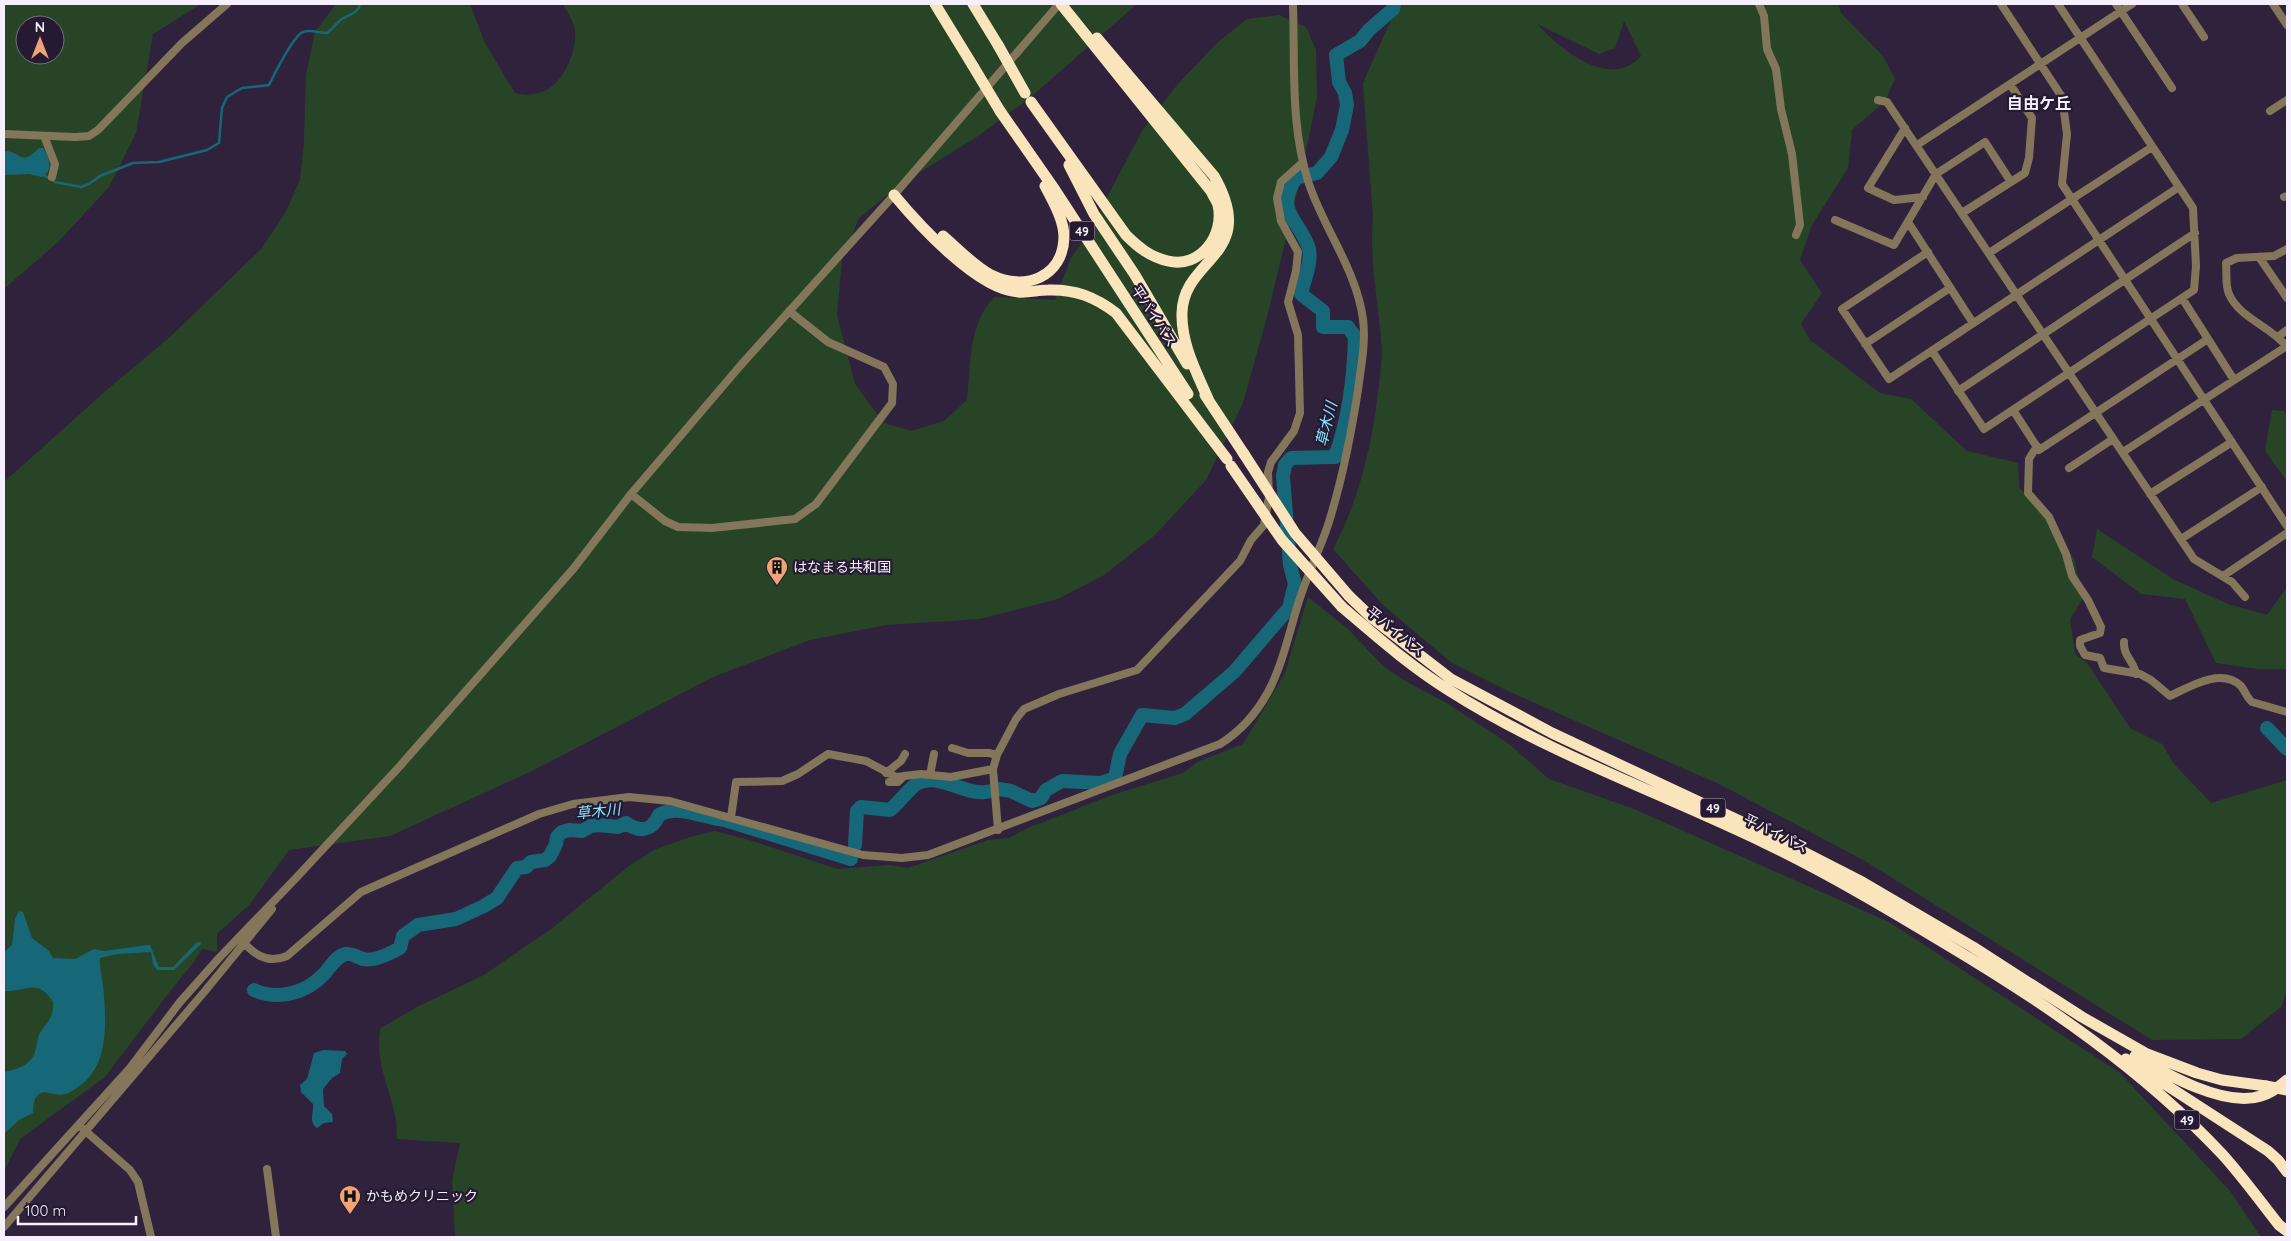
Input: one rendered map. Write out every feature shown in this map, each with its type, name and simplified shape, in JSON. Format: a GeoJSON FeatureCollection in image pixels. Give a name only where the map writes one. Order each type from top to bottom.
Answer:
{"type":"FeatureCollection","features":[{"type":"Feature","properties":{"kind":"highway","name":"平バイパス"},"geometry":{"type":"LineString","coordinates":[[935,4],[1000,110],[1193,402],[1229,462],[1282,540],[1342,607],[1388,646],[1448,691],[1549,746],[1768,845],[1818,871],[1955,949],[2072,1024]]}},
{"type":"Feature","properties":{"kind":"highway","name":"平バイパス"},"geometry":{"type":"LineString","coordinates":[[973,4],[1075,176],[1094,214],[1135,275],[1209,401],[1296,533],[1349,596],[1372,618],[1451,679],[1552,733],[1778,839],[1862,882],[1973,947],[2082,1017]]}},
{"type":"Feature","properties":{"kind":"highway"},"geometry":{"type":"LineString","coordinates":[[1028,98],[1126,235],[1141,250],[1169,262],[1183,262],[1194,258],[1208,249],[1215,237],[1218,222],[1218,206],[1211,191],[1061,4]]}},
{"type":"Feature","properties":{"kind":"highway"},"geometry":{"type":"LineString","coordinates":[[1061,4],[1083,22],[1214,176],[1223,191],[1228,208],[1228,229],[1222,245],[1184,296],[1182,312],[1183,332],[1190,355],[1209,401]]}},
{"type":"Feature","properties":{"kind":"highway"},"geometry":{"type":"LineString","coordinates":[[894,195],[992,275],[1015,282],[1030,282],[1046,275],[1055,265],[1062,249],[1064,235],[1059,213],[1021,142]]}},
{"type":"Feature","properties":{"kind":"highway"},"geometry":{"type":"LineString","coordinates":[[894,195],[915,221],[981,278],[996,287],[1017,292],[1050,290],[1076,292],[1098,299],[1116,313],[1229,462]]}},
{"type":"Feature","properties":{"kind":"highway","name":"49"},"geometry":{"type":"LineString","coordinates":[[2082,1017],[2105,1038],[2145,1062],[2199,1088],[2227,1097],[2260,1097],[2272,1092],[2287,1080]]}},
{"type":"Feature","properties":{"kind":"highway","name":"49"},"geometry":{"type":"LineString","coordinates":[[2082,1017],[2147,1054],[2197,1073],[2222,1080],[2287,1090]]}},
{"type":"Feature","properties":{"kind":"highway","name":"49"},"geometry":{"type":"LineString","coordinates":[[2072,1024],[2268,1151],[2287,1172]]}},
{"type":"Feature","properties":{"kind":"highway","name":"49"},"geometry":{"type":"LineString","coordinates":[[2072,1024],[2178,1111],[2223,1155],[2279,1225],[2287,1231]]}},
{"type":"Feature","properties":{"kind":"street"},"geometry":{"type":"LineString","coordinates":[[4,134],[89,136],[98,130],[182,43],[226,4]]}},
{"type":"Feature","properties":{"kind":"street"},"geometry":{"type":"LineString","coordinates":[[4,1207],[130,1068],[180,1002],[400,766],[574,568],[631,494],[789,311],[894,195],[1061,4]]}},
{"type":"Feature","properties":{"kind":"street"},"geometry":{"type":"LineString","coordinates":[[239,937],[257,955],[266,960],[279,960],[288,956],[361,892],[539,814],[573,804],[608,798],[645,798],[670,801],[731,817],[823,846],[863,855],[886,858],[928,855],[998,830],[1220,744],[1236,734],[1252,716],[1268,692],[1278,670],[1306,582],[1328,523],[1349,441],[1365,344],[1359,296],[1351,272],[1321,213],[1303,166],[1296,118],[1293,4]]}},
{"type":"Feature","properties":{"kind":"street"},"geometry":{"type":"LineString","coordinates":[[1759,4],[1764,16],[1767,49],[1776,69],[1781,109],[1792,154],[1800,225],[1796,235]]}},
{"type":"Feature","properties":{"kind":"street"},"geometry":{"type":"LineString","coordinates":[[2000,4],[2062,97],[2067,134],[2062,184],[2287,526]]}},
{"type":"Feature","properties":{"kind":"street"},"geometry":{"type":"LineString","coordinates":[[1932,351],[1984,429],[2194,290],[2196,266],[2193,208],[2058,4]]}},
{"type":"Feature","properties":{"kind":"street"},"geometry":{"type":"LineString","coordinates":[[2116,4],[2172,88]]}},
{"type":"Feature","properties":{"kind":"street"},"geometry":{"type":"LineString","coordinates":[[1916,145],[2132,4]]}},
{"type":"Feature","properties":{"kind":"street"},"geometry":{"type":"LineString","coordinates":[[2182,4],[2204,37]]}},
{"type":"Feature","properties":{"kind":"street"},"geometry":{"type":"LineString","coordinates":[[2273,4],[2287,25]]}},
{"type":"Feature","properties":{"kind":"street"},"geometry":{"type":"LineString","coordinates":[[1962,213],[2024,173],[2028,158],[2032,118],[2010,84]]}},
{"type":"Feature","properties":{"kind":"street"},"geometry":{"type":"LineString","coordinates":[[1878,100],[1888,102],[2194,559],[2232,582],[2245,597]]}},
{"type":"Feature","properties":{"kind":"street"},"geometry":{"type":"LineString","coordinates":[[2270,111],[2287,100]]}},
{"type":"Feature","properties":{"kind":"street"},"geometry":{"type":"LineString","coordinates":[[1905,128],[1868,188],[1894,200],[1923,197]]}},
{"type":"Feature","properties":{"kind":"street"},"geometry":{"type":"LineString","coordinates":[[44,136],[56,167],[52,177]]}},
{"type":"Feature","properties":{"kind":"street"},"geometry":{"type":"LineString","coordinates":[[1835,220],[1894,245],[1936,174],[1985,142],[2011,182]]}},
{"type":"Feature","properties":{"kind":"street"},"geometry":{"type":"LineString","coordinates":[[1989,253],[2152,147]]}},
{"type":"Feature","properties":{"kind":"street"},"geometry":{"type":"LineString","coordinates":[[998,830],[993,769],[997,755],[1016,719],[1024,709],[1059,694],[1137,670],[1147,662],[1191,610],[1240,561],[1251,540],[1264,525],[1269,497],[1268,472],[1271,462],[1294,431],[1300,413],[1298,335],[1288,302],[1296,271],[1298,252],[1281,221],[1277,198],[1281,182],[1303,166]]}},
{"type":"Feature","properties":{"kind":"street"},"geometry":{"type":"LineString","coordinates":[[1928,252],[1842,309],[1889,379],[2179,187]]}},
{"type":"Feature","properties":{"kind":"street"},"geometry":{"type":"LineString","coordinates":[[1908,222],[1973,323]]}},
{"type":"Feature","properties":{"kind":"street"},"geometry":{"type":"LineString","coordinates":[[1958,390],[2195,233]]}},
{"type":"Feature","properties":{"kind":"street"},"geometry":{"type":"LineString","coordinates":[[2123,452],[2287,346],[2279,336],[2238,309],[2228,293],[2226,262],[2237,258],[2274,256],[2287,249]]}},
{"type":"Feature","properties":{"kind":"street"},"geometry":{"type":"LineString","coordinates":[[2258,257],[2287,298]]}},
{"type":"Feature","properties":{"kind":"street"},"geometry":{"type":"LineString","coordinates":[[1865,344],[1950,288]]}},
{"type":"Feature","properties":{"kind":"street"},"geometry":{"type":"LineString","coordinates":[[2182,298],[2234,380]]}},
{"type":"Feature","properties":{"kind":"street"},"geometry":{"type":"LineString","coordinates":[[631,494],[665,521],[678,527],[694,529],[795,519],[816,504],[892,403],[893,384],[884,367],[828,342],[789,311]]}},
{"type":"Feature","properties":{"kind":"street"},"geometry":{"type":"LineString","coordinates":[[2279,336],[2287,330]]}},
{"type":"Feature","properties":{"kind":"street"},"geometry":{"type":"LineString","coordinates":[[2013,410],[2039,450],[2208,340]]}},
{"type":"Feature","properties":{"kind":"street"},"geometry":{"type":"LineString","coordinates":[[2068,468],[2113,439]]}},
{"type":"Feature","properties":{"kind":"street"},"geometry":{"type":"LineString","coordinates":[[2150,494],[2232,442]]}},
{"type":"Feature","properties":{"kind":"street"},"geometry":{"type":"LineString","coordinates":[[2037,446],[2029,459],[2028,493],[2049,517],[2066,554],[2072,576],[2088,600],[2101,628],[2100,633],[2081,638],[2080,646],[2085,655],[2100,658],[2104,668],[2136,674],[2151,680],[2170,696],[2190,686],[2223,678],[2242,687],[2252,702],[2287,712]]}},
{"type":"Feature","properties":{"kind":"street"},"geometry":{"type":"LineString","coordinates":[[2181,539],[2262,487]]}},
{"type":"Feature","properties":{"kind":"street"},"geometry":{"type":"LineString","coordinates":[[2223,576],[2287,533]]}},
{"type":"Feature","properties":{"kind":"street"},"geometry":{"type":"LineString","coordinates":[[2124,642],[2124,653],[2135,668],[2136,674]]}},
{"type":"Feature","properties":{"kind":"street"},"geometry":{"type":"LineString","coordinates":[[952,748],[968,753],[997,755]]}},
{"type":"Feature","properties":{"kind":"street"},"geometry":{"type":"LineString","coordinates":[[731,817],[736,782],[775,782],[789,779],[828,754],[866,761],[893,777],[918,774],[954,777],[993,769]]}},
{"type":"Feature","properties":{"kind":"street"},"geometry":{"type":"LineString","coordinates":[[886,773],[901,761],[905,754]]}},
{"type":"Feature","properties":{"kind":"street"},"geometry":{"type":"LineString","coordinates":[[930,775],[934,754]]}},
{"type":"Feature","properties":{"kind":"street"},"geometry":{"type":"LineString","coordinates":[[889,782],[898,782],[904,776]]}},
{"type":"Feature","properties":{"kind":"street"},"geometry":{"type":"LineString","coordinates":[[4,1227],[244,944],[296,878]]}},
{"type":"Feature","properties":{"kind":"street"},"geometry":{"type":"LineString","coordinates":[[78,1124],[130,1170],[138,1182],[151,1237]]}},
{"type":"Feature","properties":{"kind":"street"},"geometry":{"type":"LineString","coordinates":[[267,1169],[276,1237]]}},
{"type":"Feature","properties":{"kind":"shaded area"},"geometry":{"type":"Polygon","coordinates":[[[4,4],[201,4],[153,34],[136,133],[109,187],[58,242],[4,289],[4,4]]]}},
{"type":"Feature","properties":{"kind":"shaded area"},"geometry":{"type":"Polygon","coordinates":[[[336,4],[470,4],[485,43],[515,93],[527,95],[540,93],[554,85],[564,72],[572,55],[575,29],[563,4],[1137,4],[1031,97],[978,136],[898,186],[859,218],[842,261],[837,315],[855,384],[884,423],[911,431],[944,421],[967,400],[970,359],[975,332],[979,320],[994,297],[1055,300],[1071,258],[1085,239],[1142,131],[1177,85],[1218,42],[1247,19],[1279,15],[1306,27],[1316,50],[1317,97],[1300,180],[1267,317],[1243,403],[1206,480],[1155,535],[1104,575],[1058,599],[980,619],[886,625],[810,640],[713,677],[532,771],[390,836],[289,850],[250,904],[217,934],[217,952],[202,949],[105,1077],[20,1139],[4,1171],[4,482],[109,388],[170,337],[262,248],[285,213],[300,180],[304,142],[306,75],[315,32],[336,4]]]}},
{"type":"Feature","properties":{"kind":"shaded area"},"geometry":{"type":"Polygon","coordinates":[[[1398,4],[1838,4],[1841,13],[1883,56],[1895,79],[1885,101],[1852,130],[1848,168],[1812,225],[1800,260],[1822,293],[1801,324],[1810,340],[1880,393],[1911,399],[1967,451],[2018,463],[2019,487],[2051,523],[2054,533],[2074,558],[2083,598],[2070,619],[2075,654],[2087,663],[2130,728],[2162,744],[2174,764],[2211,803],[2287,780],[2287,990],[2281,1007],[2241,1039],[2152,1040],[1865,861],[1721,785],[1510,692],[1452,663],[1384,606],[1333,549],[1351,510],[1364,469],[1373,427],[1382,358],[1373,267],[1373,217],[1363,83],[1398,4]],[[1624,21],[1615,48],[1599,54],[1537,24],[1572,54],[1601,68],[1615,69],[1629,66],[1641,56],[1624,21]]]}},
{"type":"Feature","properties":{"kind":"shaded area"},"geometry":{"type":"Polygon","coordinates":[[[39,148],[43,148],[49,163],[46,174],[42,177],[29,174],[4,175],[4,151],[15,153],[24,158],[33,154],[39,148]]]}},
{"type":"Feature","properties":{"kind":"shaded area"},"geometry":{"type":"Polygon","coordinates":[[[2272,410],[2284,411],[2287,417],[2287,481],[2265,451],[2272,410]]]}},
{"type":"Feature","properties":{"kind":"shaded area"},"geometry":{"type":"Polygon","coordinates":[[[2097,529],[2173,579],[2228,604],[2267,615],[2287,587],[2287,669],[2258,669],[2216,663],[2185,599],[2141,594],[2092,557],[2097,529]]]}},
{"type":"Feature","properties":{"kind":"shaded area"},"geometry":{"type":"Polygon","coordinates":[[[1308,597],[1348,629],[1383,666],[1407,682],[1445,702],[1509,744],[1549,779],[1634,809],[1889,922],[2120,1073],[2230,1191],[2261,1237],[455,1237],[452,1181],[460,1143],[397,1139],[394,1109],[379,1051],[381,1028],[417,1007],[484,975],[551,929],[629,866],[656,849],[690,837],[714,831],[746,839],[838,869],[889,865],[908,868],[988,840],[1009,838],[1028,828],[1112,795],[1183,773],[1197,762],[1243,744],[1285,673],[1308,597]]]}},
{"type":"Feature","properties":{"kind":"shaded area"},"geometry":{"type":"Polygon","coordinates":[[[19,911],[23,912],[32,938],[49,951],[53,958],[75,959],[94,949],[104,951],[150,945],[159,967],[173,967],[196,943],[200,942],[201,944],[174,970],[157,970],[153,964],[151,952],[117,954],[100,958],[105,1025],[102,1051],[98,1064],[82,1084],[68,1093],[60,1095],[40,1093],[35,1100],[33,1113],[19,1120],[4,1134],[4,1072],[27,1064],[33,1057],[39,1035],[53,1011],[53,1002],[42,990],[31,988],[4,991],[4,952],[12,945],[15,919],[19,911]]]}},
{"type":"Feature","properties":{"kind":"shaded area"},"geometry":{"type":"Polygon","coordinates":[[[324,1050],[345,1051],[347,1054],[342,1059],[340,1073],[332,1078],[323,1089],[324,1106],[332,1114],[333,1122],[324,1123],[317,1128],[312,1120],[313,1104],[301,1092],[300,1085],[307,1079],[314,1053],[324,1050]]]}},
{"type":"Feature","properties":{"kind":"waterway"},"geometry":{"type":"LineString","coordinates":[[42,174],[55,182],[81,187],[100,176],[133,163],[159,162],[207,150],[219,143],[222,108],[227,97],[242,88],[269,85],[284,56],[299,35],[309,31],[327,33],[345,17],[355,12],[360,4]]}},
{"type":"Feature","properties":{"kind":"waterway","name":"草木川"},"geometry":{"type":"LineString","coordinates":[[999,789],[1011,791],[1032,801],[1041,798],[1046,790],[1062,781],[1101,783],[1115,778],[1120,754],[1142,715],[1175,718],[1185,714],[1234,672],[1289,608],[1295,584],[1290,565],[1283,476],[1285,465],[1291,458],[1335,457],[1344,428],[1350,398],[1355,337],[1348,327],[1323,327],[1323,311],[1301,294],[1309,266],[1310,254],[1305,239],[1291,216],[1287,200],[1296,178],[1317,173],[1331,157],[1342,130],[1347,105],[1345,93],[1339,82],[1336,55],[1360,41],[1369,30],[1393,9],[1394,4]]}},
{"type":"Feature","properties":{"kind":"waterway"},"geometry":{"type":"LineString","coordinates":[[2267,728],[2287,749]]}},
{"type":"Feature","properties":{"kind":"waterway","name":"草木川"},"geometry":{"type":"LineString","coordinates":[[855,845],[857,811],[861,807],[890,810],[918,783],[927,780],[972,791],[991,791]]}},
{"type":"Feature","properties":{"kind":"waterway","name":"草木川"},"geometry":{"type":"LineString","coordinates":[[254,990],[273,995],[282,995],[301,990],[318,980],[342,955],[350,954],[367,960],[382,956],[400,948],[403,936],[418,925],[456,919],[484,906],[497,898],[517,868],[526,867],[531,862],[545,860],[550,856],[557,837],[562,832],[569,830],[582,831],[591,826],[599,825],[618,827],[626,823],[636,828],[645,829],[653,824],[659,815],[667,812],[683,811],[725,820],[851,859]]}},
{"type":"Feature","properties":{"kind":"place","name":"はなまる共和国"},"geometry":{"type":"Point","coordinates":[777,586]}},
{"type":"Feature","properties":{"kind":"place","name":"かもめクリニック"},"geometry":{"type":"Point","coordinates":[350,1215]}},
{"type":"Feature","properties":{"kind":"district","name":"自由ケ丘"},"geometry":{"type":"Point","coordinates":[2039,103]}}]}
